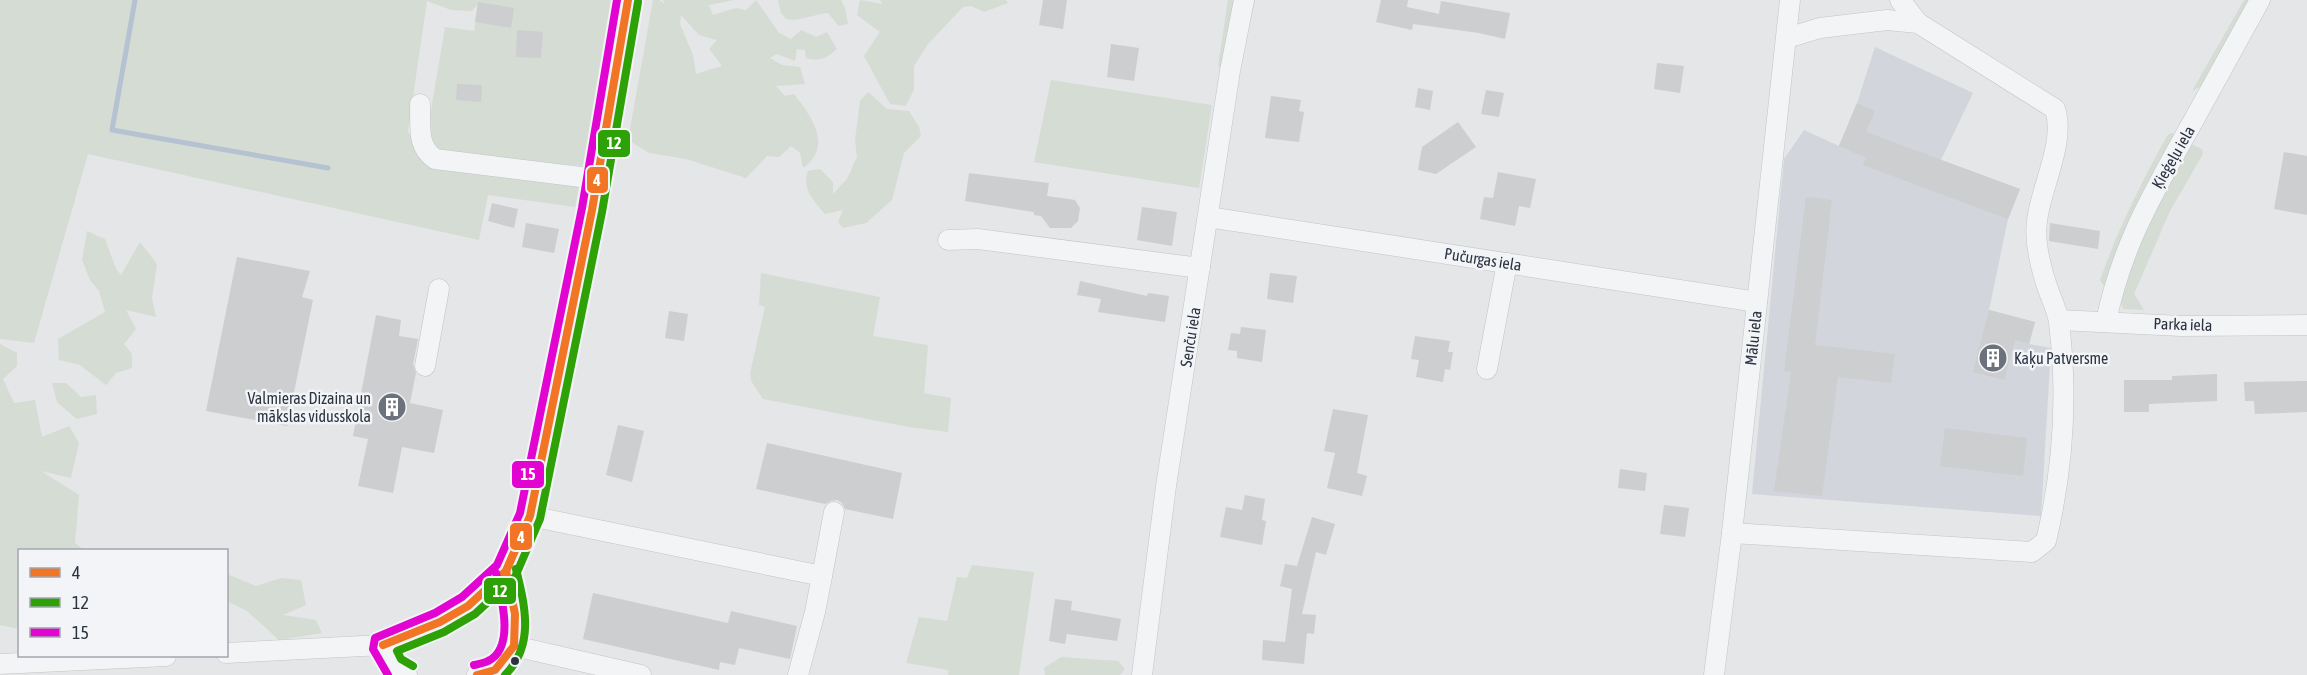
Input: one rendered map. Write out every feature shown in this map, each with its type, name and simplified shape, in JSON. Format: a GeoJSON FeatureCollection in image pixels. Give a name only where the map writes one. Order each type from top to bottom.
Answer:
{"type":"FeatureCollection","features":[{"type":"Feature","properties":{"kind":"street"},"geometry":{"type":"LineString","coordinates":[[228,652],[383,645],[440,622],[468,606],[506,571],[530,516],[597,179],[628,0]]}},
{"type":"Feature","properties":{"kind":"street","name":"Senču iela"},"geometry":{"type":"LineString","coordinates":[[1142,675],[1166,486],[1230,72],[1244,0]]}},
{"type":"Feature","properties":{"kind":"street","name":"Mālu iela"},"geometry":{"type":"LineString","coordinates":[[1714,675],[1732,533],[1790,0]]}},
{"type":"Feature","properties":{"kind":"street"},"geometry":{"type":"LineString","coordinates":[[1732,533],[2032,552],[2046,541],[2060,465],[2064,407],[2059,320],[2041,268],[2036,222],[2053,154],[2058,120],[2055,109],[1918,23],[1900,0]]}},
{"type":"Feature","properties":{"kind":"street","name":"Ķieģeļu iela"},"geometry":{"type":"LineString","coordinates":[[2106,322],[2112,291],[2129,243],[2148,202],[2260,0]]}},
{"type":"Feature","properties":{"kind":"street"},"geometry":{"type":"LineString","coordinates":[[1787,38],[1820,28],[1887,20],[1918,23]]}},
{"type":"Feature","properties":{"kind":"street"},"geometry":{"type":"LineString","coordinates":[[420,104],[422,145],[435,159],[597,179]]}},
{"type":"Feature","properties":{"kind":"street","name":"Pučurgas iela"},"geometry":{"type":"LineString","coordinates":[[1208,217],[1757,302]]}},
{"type":"Feature","properties":{"kind":"street"},"geometry":{"type":"LineString","coordinates":[[948,240],[978,239],[1200,268]]}},
{"type":"Feature","properties":{"kind":"street"},"geometry":{"type":"LineString","coordinates":[[1487,369],[1508,263]]}},
{"type":"Feature","properties":{"kind":"street"},"geometry":{"type":"LineString","coordinates":[[425,366],[439,289]]}},
{"type":"Feature","properties":{"kind":"street","name":"Parka iela"},"geometry":{"type":"LineString","coordinates":[[2059,320],[2181,326],[2307,325]]}},
{"type":"Feature","properties":{"kind":"street"},"geometry":{"type":"LineString","coordinates":[[798,675],[815,612],[834,512]]}},
{"type":"Feature","properties":{"kind":"street"},"geometry":{"type":"LineString","coordinates":[[530,516],[822,576]]}},
{"type":"Feature","properties":{"kind":"street"},"geometry":{"type":"LineString","coordinates":[[483,674],[495,670],[514,646],[515,614],[506,571]]}},
{"type":"Feature","properties":{"kind":"street"},"geometry":{"type":"LineString","coordinates":[[383,645],[393,666],[407,675]]}},
{"type":"Feature","properties":{"kind":"street"},"geometry":{"type":"LineString","coordinates":[[514,646],[641,675]]}},
{"type":"Feature","properties":{"kind":"street"},"geometry":{"type":"LineString","coordinates":[[0,664],[145,657]]}},
{"type":"Feature","properties":{"kind":"shaded area"},"geometry":{"type":"Polygon","coordinates":[[[0,0],[611,0],[584,166],[448,155],[434,146],[428,128],[445,27],[474,31],[478,4],[472,11],[451,10],[427,1],[408,131],[417,148],[432,163],[453,169],[580,182],[575,207],[488,195],[479,240],[88,154],[34,343],[0,339],[0,0]]]}},
{"type":"Feature","properties":{"kind":"shaded area"},"geometry":{"type":"Polygon","coordinates":[[[653,0],[659,0],[665,4],[663,0],[734,0],[709,5],[713,15],[736,8],[746,10],[756,0],[779,33],[791,39],[801,30],[816,37],[827,32],[837,49],[819,59],[806,58],[805,50],[797,49],[795,61],[777,54],[770,58],[782,65],[800,67],[805,84],[776,86],[785,96],[794,94],[807,112],[816,131],[817,150],[803,168],[800,153],[791,146],[779,157],[767,156],[746,178],[686,159],[649,153],[628,140],[653,0]],[[681,15],[680,24],[693,55],[696,74],[722,66],[709,49],[717,40],[699,35],[681,15]]]}},
{"type":"Feature","properties":{"kind":"shaded area"},"geometry":{"type":"Polygon","coordinates":[[[841,0],[848,24],[839,26],[828,13],[786,19],[781,13],[778,1],[841,0]]]}},
{"type":"Feature","properties":{"kind":"shaded area"},"geometry":{"type":"Polygon","coordinates":[[[860,0],[882,4],[880,0],[1006,0],[1008,3],[984,12],[971,6],[963,7],[928,44],[914,66],[914,89],[906,106],[890,104],[864,56],[880,32],[857,15],[860,0]]]}},
{"type":"Feature","properties":{"kind":"shaded area"},"geometry":{"type":"Polygon","coordinates":[[[1228,0],[1255,0],[1251,20],[1229,33],[1225,73],[1218,66],[1228,0]]]}},
{"type":"Feature","properties":{"kind":"shaded area"},"geometry":{"type":"Polygon","coordinates":[[[2244,0],[2250,0],[2202,86],[2192,91],[2244,0]]]}},
{"type":"Feature","properties":{"kind":"shaded area"},"geometry":{"type":"Polygon","coordinates":[[[1875,47],[1973,93],[1941,160],[2020,189],[2008,219],[1989,310],[2035,322],[2029,344],[2051,348],[2041,516],[1752,494],[1784,159],[1804,130],[1839,146],[1857,103],[1875,47]]]}},
{"type":"Feature","properties":{"kind":"shaded area"},"geometry":{"type":"Polygon","coordinates":[[[1051,80],[1212,105],[1199,188],[1034,162],[1051,80]]]}},
{"type":"Feature","properties":{"kind":"shaded area"},"geometry":{"type":"Polygon","coordinates":[[[868,92],[887,109],[909,111],[919,127],[921,136],[904,153],[892,200],[866,223],[843,228],[838,222],[843,210],[825,214],[810,194],[806,177],[808,171],[820,169],[833,182],[833,194],[847,179],[857,157],[855,140],[860,101],[868,92]]]}},
{"type":"Feature","properties":{"kind":"shaded area"},"geometry":{"type":"Polygon","coordinates":[[[2171,133],[2174,134],[2136,208],[2104,286],[2100,280],[2122,224],[2157,154],[2171,133]]]}},
{"type":"Feature","properties":{"kind":"shaded area"},"geometry":{"type":"Polygon","coordinates":[[[2191,144],[2202,149],[2203,154],[2170,211],[2134,294],[2144,310],[2123,309],[2120,299],[2135,253],[2191,144]]]}},
{"type":"Feature","properties":{"kind":"shaded area"},"geometry":{"type":"Polygon","coordinates":[[[87,231],[105,239],[116,269],[121,275],[140,242],[157,264],[152,298],[156,317],[126,310],[136,329],[124,344],[132,354],[132,368],[116,373],[106,385],[80,365],[59,360],[58,339],[105,312],[99,291],[90,280],[82,260],[87,231]]]}},
{"type":"Feature","properties":{"kind":"shaded area"},"geometry":{"type":"Polygon","coordinates":[[[761,273],[880,297],[873,336],[928,345],[924,393],[951,398],[948,432],[909,427],[763,399],[751,381],[750,373],[765,307],[759,305],[761,273]]]}},
{"type":"Feature","properties":{"kind":"shaded area"},"geometry":{"type":"Polygon","coordinates":[[[0,344],[17,353],[17,366],[3,379],[14,403],[35,400],[42,437],[69,426],[79,443],[71,478],[41,471],[79,495],[75,543],[83,549],[18,549],[18,629],[0,625],[0,344]]]}},
{"type":"Feature","properties":{"kind":"shaded area"},"geometry":{"type":"Polygon","coordinates":[[[52,383],[66,383],[81,397],[96,395],[97,414],[77,419],[57,402],[52,383]]]}},
{"type":"Feature","properties":{"kind":"shaded area"},"geometry":{"type":"Polygon","coordinates":[[[972,565],[1034,572],[1019,675],[948,675],[949,670],[906,663],[919,617],[947,621],[957,577],[967,578],[972,565]]]}},
{"type":"Feature","properties":{"kind":"shaded area"},"geometry":{"type":"Polygon","coordinates":[[[228,574],[256,586],[281,578],[301,580],[306,605],[283,615],[316,620],[322,633],[279,640],[247,611],[228,602],[228,574]]]}},
{"type":"Feature","properties":{"kind":"shaded area"},"geometry":{"type":"Polygon","coordinates":[[[1061,657],[1118,661],[1125,669],[1120,675],[1045,675],[1044,668],[1061,657]]]}},
{"type":"Feature","properties":{"kind":"building"},"geometry":{"type":"Polygon","coordinates":[[[1043,0],[1067,0],[1063,29],[1039,25],[1043,0]]]}},
{"type":"Feature","properties":{"kind":"building"},"geometry":{"type":"Polygon","coordinates":[[[1381,0],[1408,0],[1407,7],[1439,14],[1441,1],[1510,13],[1505,39],[1413,24],[1412,30],[1376,22],[1381,0]]]}},
{"type":"Feature","properties":{"kind":"building"},"geometry":{"type":"Polygon","coordinates":[[[478,2],[514,8],[511,28],[475,22],[478,2]]]}},
{"type":"Feature","properties":{"kind":"building"},"geometry":{"type":"Polygon","coordinates":[[[517,30],[543,32],[541,58],[516,57],[517,30]]]}},
{"type":"Feature","properties":{"kind":"building"},"geometry":{"type":"Polygon","coordinates":[[[1111,44],[1139,48],[1134,81],[1107,77],[1111,44]]]}},
{"type":"Feature","properties":{"kind":"building"},"geometry":{"type":"Polygon","coordinates":[[[1657,63],[1684,66],[1680,93],[1654,89],[1657,63]]]}},
{"type":"Feature","properties":{"kind":"building"},"geometry":{"type":"Polygon","coordinates":[[[457,84],[482,85],[481,102],[456,100],[457,84]]]}},
{"type":"Feature","properties":{"kind":"building"},"geometry":{"type":"Polygon","coordinates":[[[1418,88],[1433,91],[1430,110],[1415,107],[1418,88]]]}},
{"type":"Feature","properties":{"kind":"building"},"geometry":{"type":"Polygon","coordinates":[[[1486,90],[1504,93],[1499,117],[1481,114],[1486,90]]]}},
{"type":"Feature","properties":{"kind":"building"},"geometry":{"type":"Polygon","coordinates":[[[1271,96],[1301,100],[1299,111],[1304,112],[1299,142],[1265,138],[1271,96]]]}},
{"type":"Feature","properties":{"kind":"building"},"geometry":{"type":"Polygon","coordinates":[[[1857,103],[1875,111],[1866,132],[2020,189],[2008,219],[1863,165],[1866,158],[1839,146],[1857,103]]]}},
{"type":"Feature","properties":{"kind":"building"},"geometry":{"type":"Polygon","coordinates":[[[1458,122],[1476,147],[1436,174],[1418,170],[1422,147],[1458,122]]]}},
{"type":"Feature","properties":{"kind":"building"},"geometry":{"type":"Polygon","coordinates":[[[2284,152],[2307,156],[2307,215],[2274,209],[2284,152]]]}},
{"type":"Feature","properties":{"kind":"building"},"geometry":{"type":"Polygon","coordinates":[[[1498,172],[1536,179],[1530,208],[1519,206],[1515,226],[1480,219],[1484,197],[1493,198],[1498,172]]]}},
{"type":"Feature","properties":{"kind":"building"},"geometry":{"type":"Polygon","coordinates":[[[969,173],[1049,183],[1047,196],[1075,200],[1080,208],[1078,221],[1071,228],[1050,228],[1041,216],[1034,215],[1034,212],[965,201],[969,173]]]}},
{"type":"Feature","properties":{"kind":"building"},"geometry":{"type":"Polygon","coordinates":[[[1806,197],[1832,200],[1815,345],[1895,354],[1891,383],[1838,377],[1822,496],[1774,491],[1791,372],[1784,371],[1806,197]]]}},
{"type":"Feature","properties":{"kind":"building"},"geometry":{"type":"Polygon","coordinates":[[[492,203],[518,209],[514,228],[488,221],[492,203]]]}},
{"type":"Feature","properties":{"kind":"building"},"geometry":{"type":"Polygon","coordinates":[[[1142,207],[1177,212],[1172,246],[1137,240],[1142,207]]]}},
{"type":"Feature","properties":{"kind":"building"},"geometry":{"type":"Polygon","coordinates":[[[526,223],[559,229],[554,253],[522,247],[526,223]]]}},
{"type":"Feature","properties":{"kind":"building"},"geometry":{"type":"Polygon","coordinates":[[[2050,223],[2100,231],[2098,249],[2049,241],[2050,223]]]}},
{"type":"Feature","properties":{"kind":"building"},"geometry":{"type":"Polygon","coordinates":[[[237,257],[310,271],[302,297],[313,300],[287,426],[206,411],[237,257]]]}},
{"type":"Feature","properties":{"kind":"building"},"geometry":{"type":"Polygon","coordinates":[[[1270,273],[1297,276],[1293,303],[1267,299],[1270,273]]]}},
{"type":"Feature","properties":{"kind":"building"},"geometry":{"type":"Polygon","coordinates":[[[1080,281],[1147,296],[1148,293],[1169,296],[1165,322],[1098,312],[1101,299],[1077,295],[1080,281]]]}},
{"type":"Feature","properties":{"kind":"building","name":"Kaķu Patversme"},"geometry":{"type":"Polygon","coordinates":[[[1989,310],[2035,322],[2029,344],[2015,340],[2004,380],[1973,372],[1989,310]]]}},
{"type":"Feature","properties":{"kind":"building"},"geometry":{"type":"Polygon","coordinates":[[[669,311],[688,314],[684,341],[665,338],[669,311]]]}},
{"type":"Feature","properties":{"kind":"building","name":"Valmieras Dizaina un mākslas vidusskola"},"geometry":{"type":"Polygon","coordinates":[[[376,315],[401,320],[399,336],[418,339],[413,364],[416,373],[410,403],[443,410],[434,453],[402,447],[393,493],[358,486],[368,439],[353,436],[376,315]]]}},
{"type":"Feature","properties":{"kind":"building"},"geometry":{"type":"Polygon","coordinates":[[[1241,327],[1266,330],[1262,362],[1237,358],[1237,351],[1228,350],[1231,333],[1240,334],[1241,327]]]}},
{"type":"Feature","properties":{"kind":"building"},"geometry":{"type":"Polygon","coordinates":[[[1415,336],[1450,341],[1448,352],[1453,352],[1450,370],[1445,369],[1443,382],[1416,377],[1419,360],[1411,359],[1415,336]]]}},
{"type":"Feature","properties":{"kind":"building"},"geometry":{"type":"Polygon","coordinates":[[[2217,374],[2217,401],[2149,404],[2149,412],[2124,412],[2124,380],[2172,380],[2172,376],[2217,374]]]}},
{"type":"Feature","properties":{"kind":"building"},"geometry":{"type":"Polygon","coordinates":[[[2307,381],[2307,412],[2255,414],[2254,401],[2245,401],[2244,382],[2307,381]]]}},
{"type":"Feature","properties":{"kind":"building"},"geometry":{"type":"Polygon","coordinates":[[[1333,409],[1368,415],[1357,473],[1367,476],[1362,496],[1327,488],[1335,453],[1324,451],[1333,409]]]}},
{"type":"Feature","properties":{"kind":"building"},"geometry":{"type":"Polygon","coordinates":[[[618,425],[644,431],[632,482],[606,475],[618,425]]]}},
{"type":"Feature","properties":{"kind":"building"},"geometry":{"type":"Polygon","coordinates":[[[1945,428],[2027,438],[2023,476],[1940,466],[1945,428]]]}},
{"type":"Feature","properties":{"kind":"building"},"geometry":{"type":"Polygon","coordinates":[[[767,443],[902,473],[893,519],[845,509],[837,500],[825,504],[756,489],[767,443]]]}},
{"type":"Feature","properties":{"kind":"building"},"geometry":{"type":"Polygon","coordinates":[[[1620,469],[1647,473],[1645,491],[1618,488],[1620,469]]]}},
{"type":"Feature","properties":{"kind":"building"},"geometry":{"type":"Polygon","coordinates":[[[1245,495],[1265,499],[1262,520],[1266,521],[1262,545],[1220,537],[1226,507],[1242,510],[1245,495]]]}},
{"type":"Feature","properties":{"kind":"building"},"geometry":{"type":"Polygon","coordinates":[[[1664,505],[1689,508],[1685,537],[1660,534],[1664,505]]]}},
{"type":"Feature","properties":{"kind":"building"},"geometry":{"type":"Polygon","coordinates":[[[1312,517],[1335,524],[1326,555],[1316,552],[1302,614],[1316,615],[1314,634],[1307,633],[1304,664],[1262,660],[1263,640],[1285,642],[1292,589],[1280,586],[1285,564],[1297,566],[1312,517]]]}},
{"type":"Feature","properties":{"kind":"building"},"geometry":{"type":"Polygon","coordinates":[[[593,593],[728,623],[731,611],[797,626],[790,659],[739,648],[735,665],[720,662],[719,670],[583,639],[593,593]]]}},
{"type":"Feature","properties":{"kind":"building"},"geometry":{"type":"Polygon","coordinates":[[[1055,599],[1072,601],[1071,610],[1121,619],[1117,641],[1067,634],[1065,644],[1049,641],[1055,599]]]}},
{"type":"Feature","properties":{"kind":"waterway"},"geometry":{"type":"LineString","coordinates":[[135,0],[112,130],[328,168]]}},
{"type":"Feature","properties":{"kind":"transit line","name":"15"},"geometry":{"type":"LineString","coordinates":[[388,675],[373,649],[375,638],[435,613],[462,597],[497,565],[520,513],[582,208],[617,0]]}},
{"type":"Feature","properties":{"kind":"transit line","name":"4"},"geometry":{"type":"LineString","coordinates":[[383,645],[440,622],[468,606],[506,571],[530,516],[592,210],[628,0]]}},
{"type":"Feature","properties":{"kind":"transit line","name":"12"},"geometry":{"type":"LineString","coordinates":[[413,666],[401,659],[397,651],[444,632],[475,614],[515,577],[540,519],[602,212],[638,2]]}},
{"type":"Feature","properties":{"kind":"transit line","name":"4"},"geometry":{"type":"LineString","coordinates":[[477,675],[495,670],[514,646],[515,614],[506,571],[522,534]]}},
{"type":"Feature","properties":{"kind":"transit line","name":"12"},"geometry":{"type":"LineString","coordinates":[[505,675],[521,651],[524,638],[524,611],[516,569]]}},
{"type":"Feature","properties":{"kind":"transit line","name":"15"},"geometry":{"type":"LineString","coordinates":[[474,665],[488,661],[497,654],[502,645],[503,608],[496,573]]}},
{"type":"Feature","properties":{"kind":"place","name":"Kaķu Patversme"},"geometry":{"type":"Point","coordinates":[1993,358]}},
{"type":"Feature","properties":{"kind":"place","name":"Valmieras Dizaina un mākslas vidusskola"},"geometry":{"type":"Point","coordinates":[392,407]}}]}
